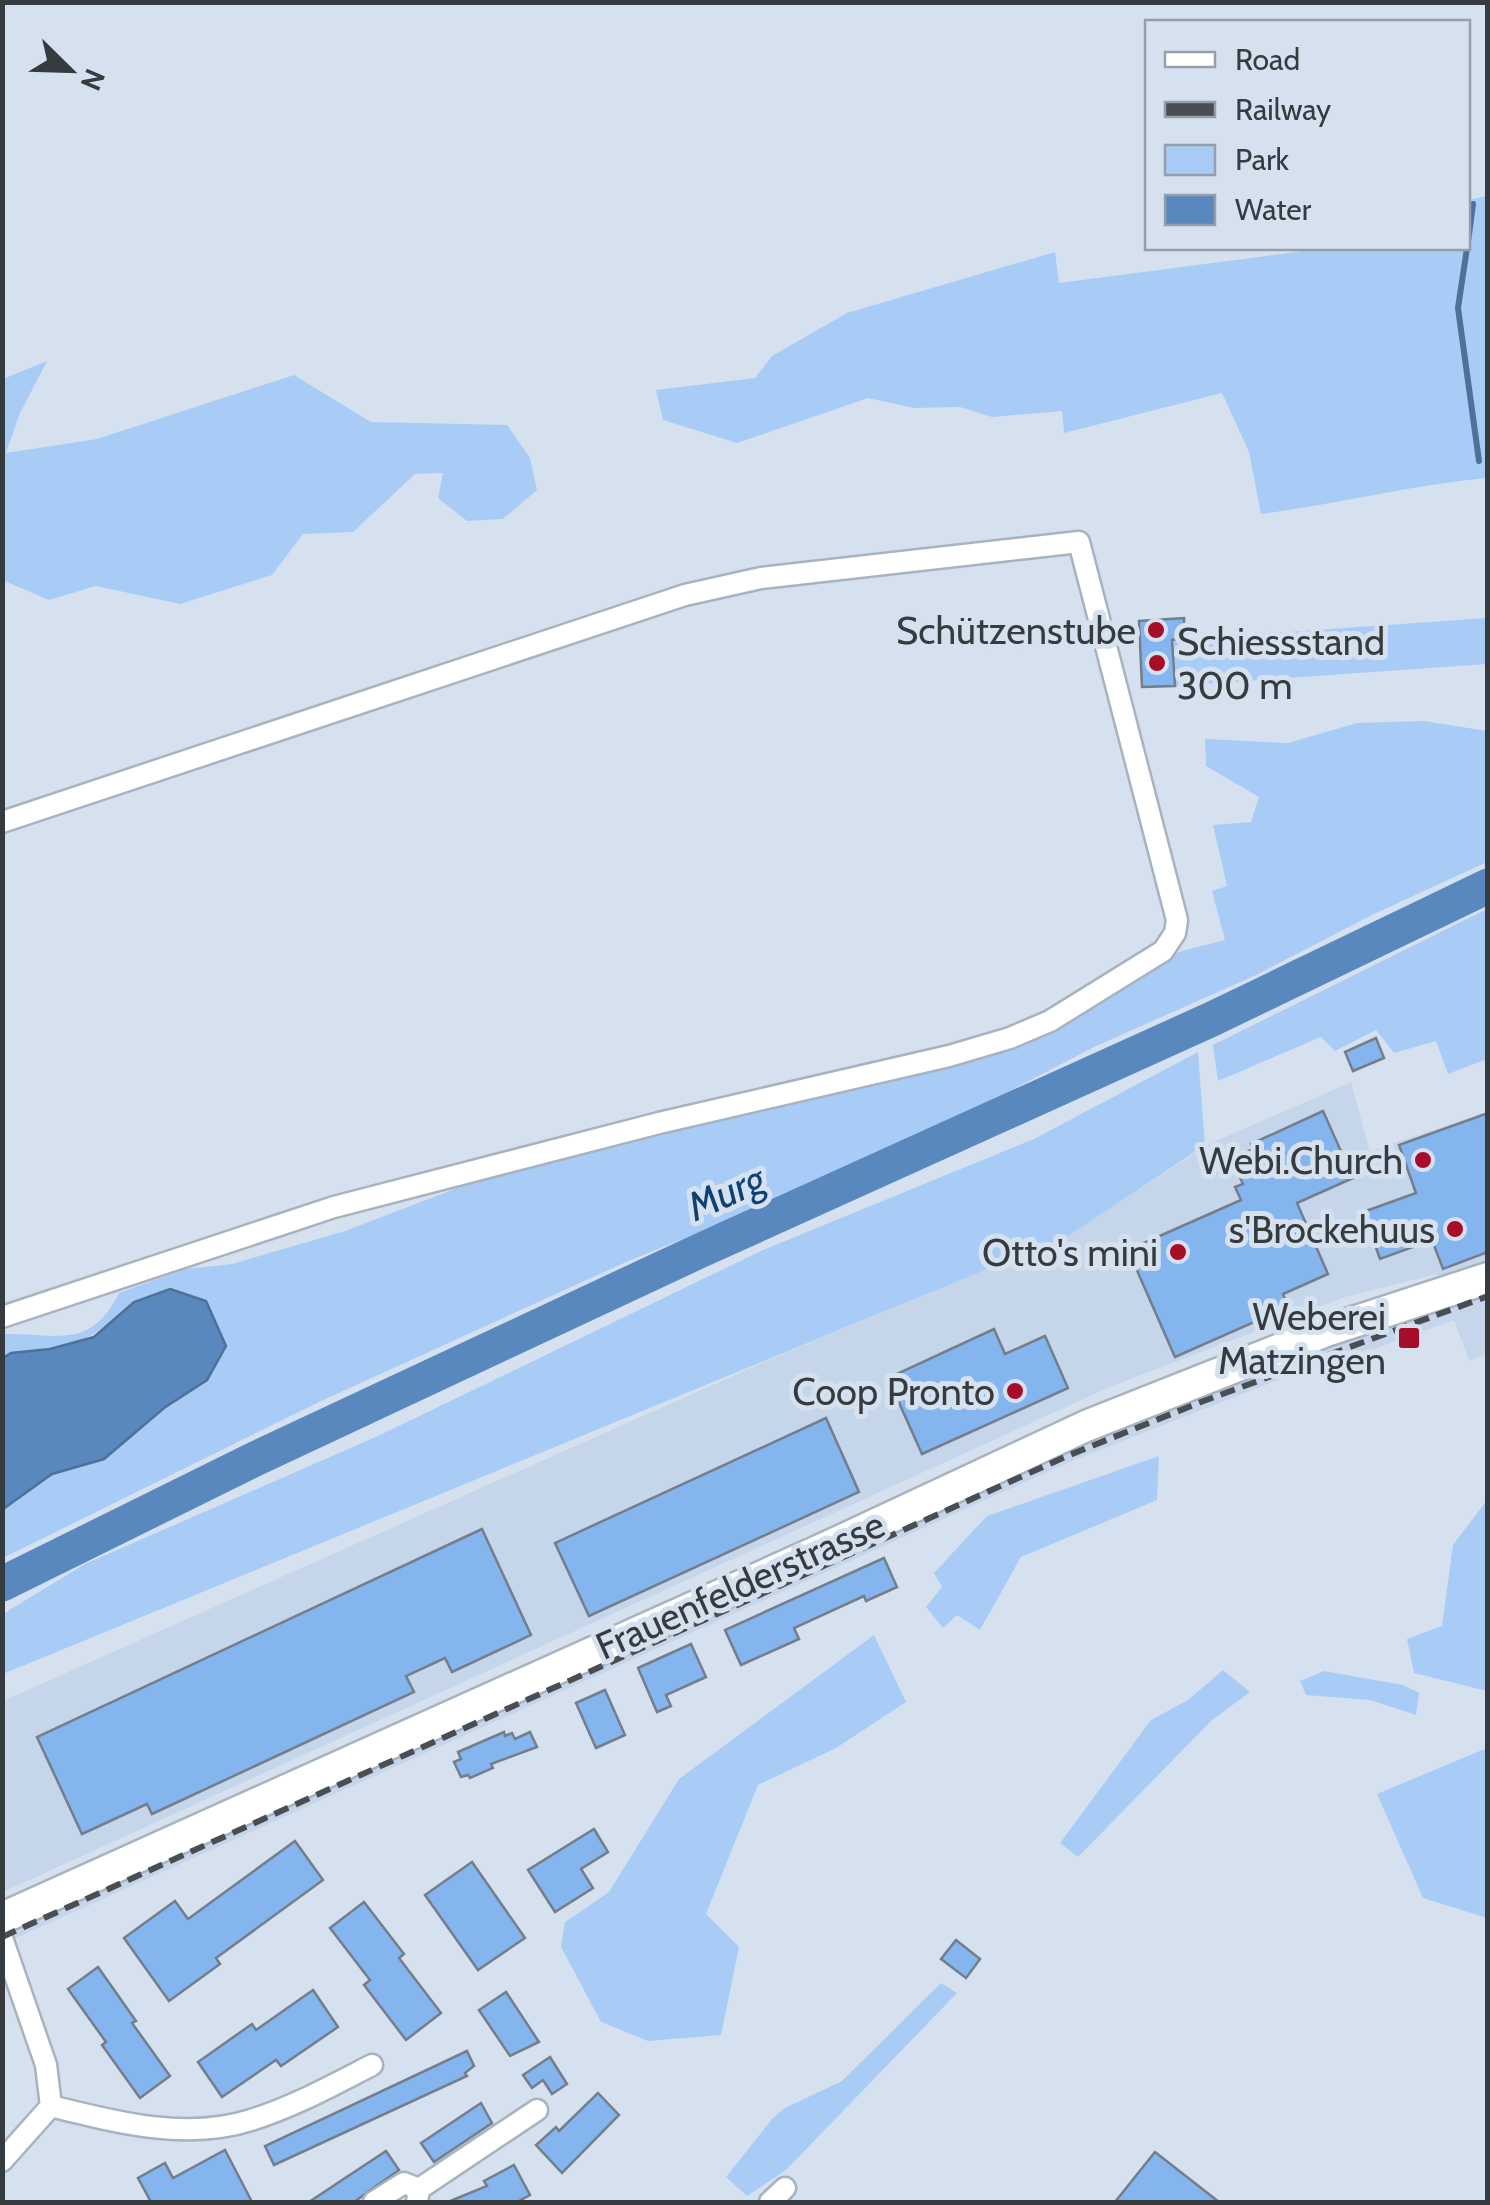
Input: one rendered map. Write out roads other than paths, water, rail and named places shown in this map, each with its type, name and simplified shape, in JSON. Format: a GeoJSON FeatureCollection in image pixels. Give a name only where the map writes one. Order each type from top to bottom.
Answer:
{"type":"FeatureCollection","features":[{"type":"Feature","properties":{"kind":"main road","name":"Frauenfelderstrasse"},"geometry":{"type":"LineString","coordinates":[[2,1918],[1086,1426],[1326,1330],[1488,1278]]}},
{"type":"Feature","properties":{"kind":"street"},"geometry":{"type":"LineString","coordinates":[[2,822],[685,596],[761,578],[1080,542],[1176,920],[1175,933],[1163,951],[1050,1021],[1010,1038],[334,1207],[2,1317]]}},
{"type":"Feature","properties":{"kind":"street"},"geometry":{"type":"LineString","coordinates":[[2,1938],[46,2066],[52,2106]]}},
{"type":"Feature","properties":{"kind":"street"},"geometry":{"type":"LineString","coordinates":[[52,2106],[124,2124],[188,2130],[249,2122],[372,2065]]}},
{"type":"Feature","properties":{"kind":"street"},"geometry":{"type":"LineString","coordinates":[[2,2161],[52,2106]]}},
{"type":"Feature","properties":{"kind":"street"},"geometry":{"type":"LineString","coordinates":[[374,2202],[404,2182],[418,2196],[537,2110]]}},
{"type":"Feature","properties":{"kind":"water"},"geometry":{"type":"Polygon","coordinates":[[[170,1289],[206,1301],[226,1346],[207,1380],[164,1408],[104,1459],[52,1474],[3,1509],[3,1358],[11,1353],[50,1349],[94,1337],[134,1302],[170,1289]]]}},
{"type":"Feature","properties":{"kind":"waterway"},"geometry":{"type":"LineString","coordinates":[[1470,227],[1473,204]]}},
{"type":"Feature","properties":{"kind":"waterway"},"geometry":{"type":"LineString","coordinates":[[1467,250],[1458,308],[1479,461]]}},
{"type":"Feature","properties":{"kind":"waterway","name":"Murg"},"geometry":{"type":"LineString","coordinates":[[2,1584],[257,1458],[697,1252],[1212,1019],[1488,886]]}},
{"type":"Feature","properties":{"kind":"railway"},"geometry":{"type":"LineString","coordinates":[[2,1937],[1067,1456],[1488,1296]]}},
{"type":"Feature","properties":{"kind":"place","name":"Schützenstube"},"geometry":{"type":"Point","coordinates":[1156,630]}},
{"type":"Feature","properties":{"kind":"place","name":"Schiessstand 300 m"},"geometry":{"type":"Point","coordinates":[1157,663]}},
{"type":"Feature","properties":{"kind":"place","name":"Webi.Church"},"geometry":{"type":"Point","coordinates":[1423,1160]}},
{"type":"Feature","properties":{"kind":"place","name":"s'Brockehuus"},"geometry":{"type":"Point","coordinates":[1455,1229]}},
{"type":"Feature","properties":{"kind":"place","name":"Otto's mini"},"geometry":{"type":"Point","coordinates":[1178,1252]}},
{"type":"Feature","properties":{"kind":"place","name":"Weberei Matzingen"},"geometry":{"type":"Point","coordinates":[1409,1338]}},
{"type":"Feature","properties":{"kind":"place","name":"Coop Pronto"},"geometry":{"type":"Point","coordinates":[1015,1391]}}]}
